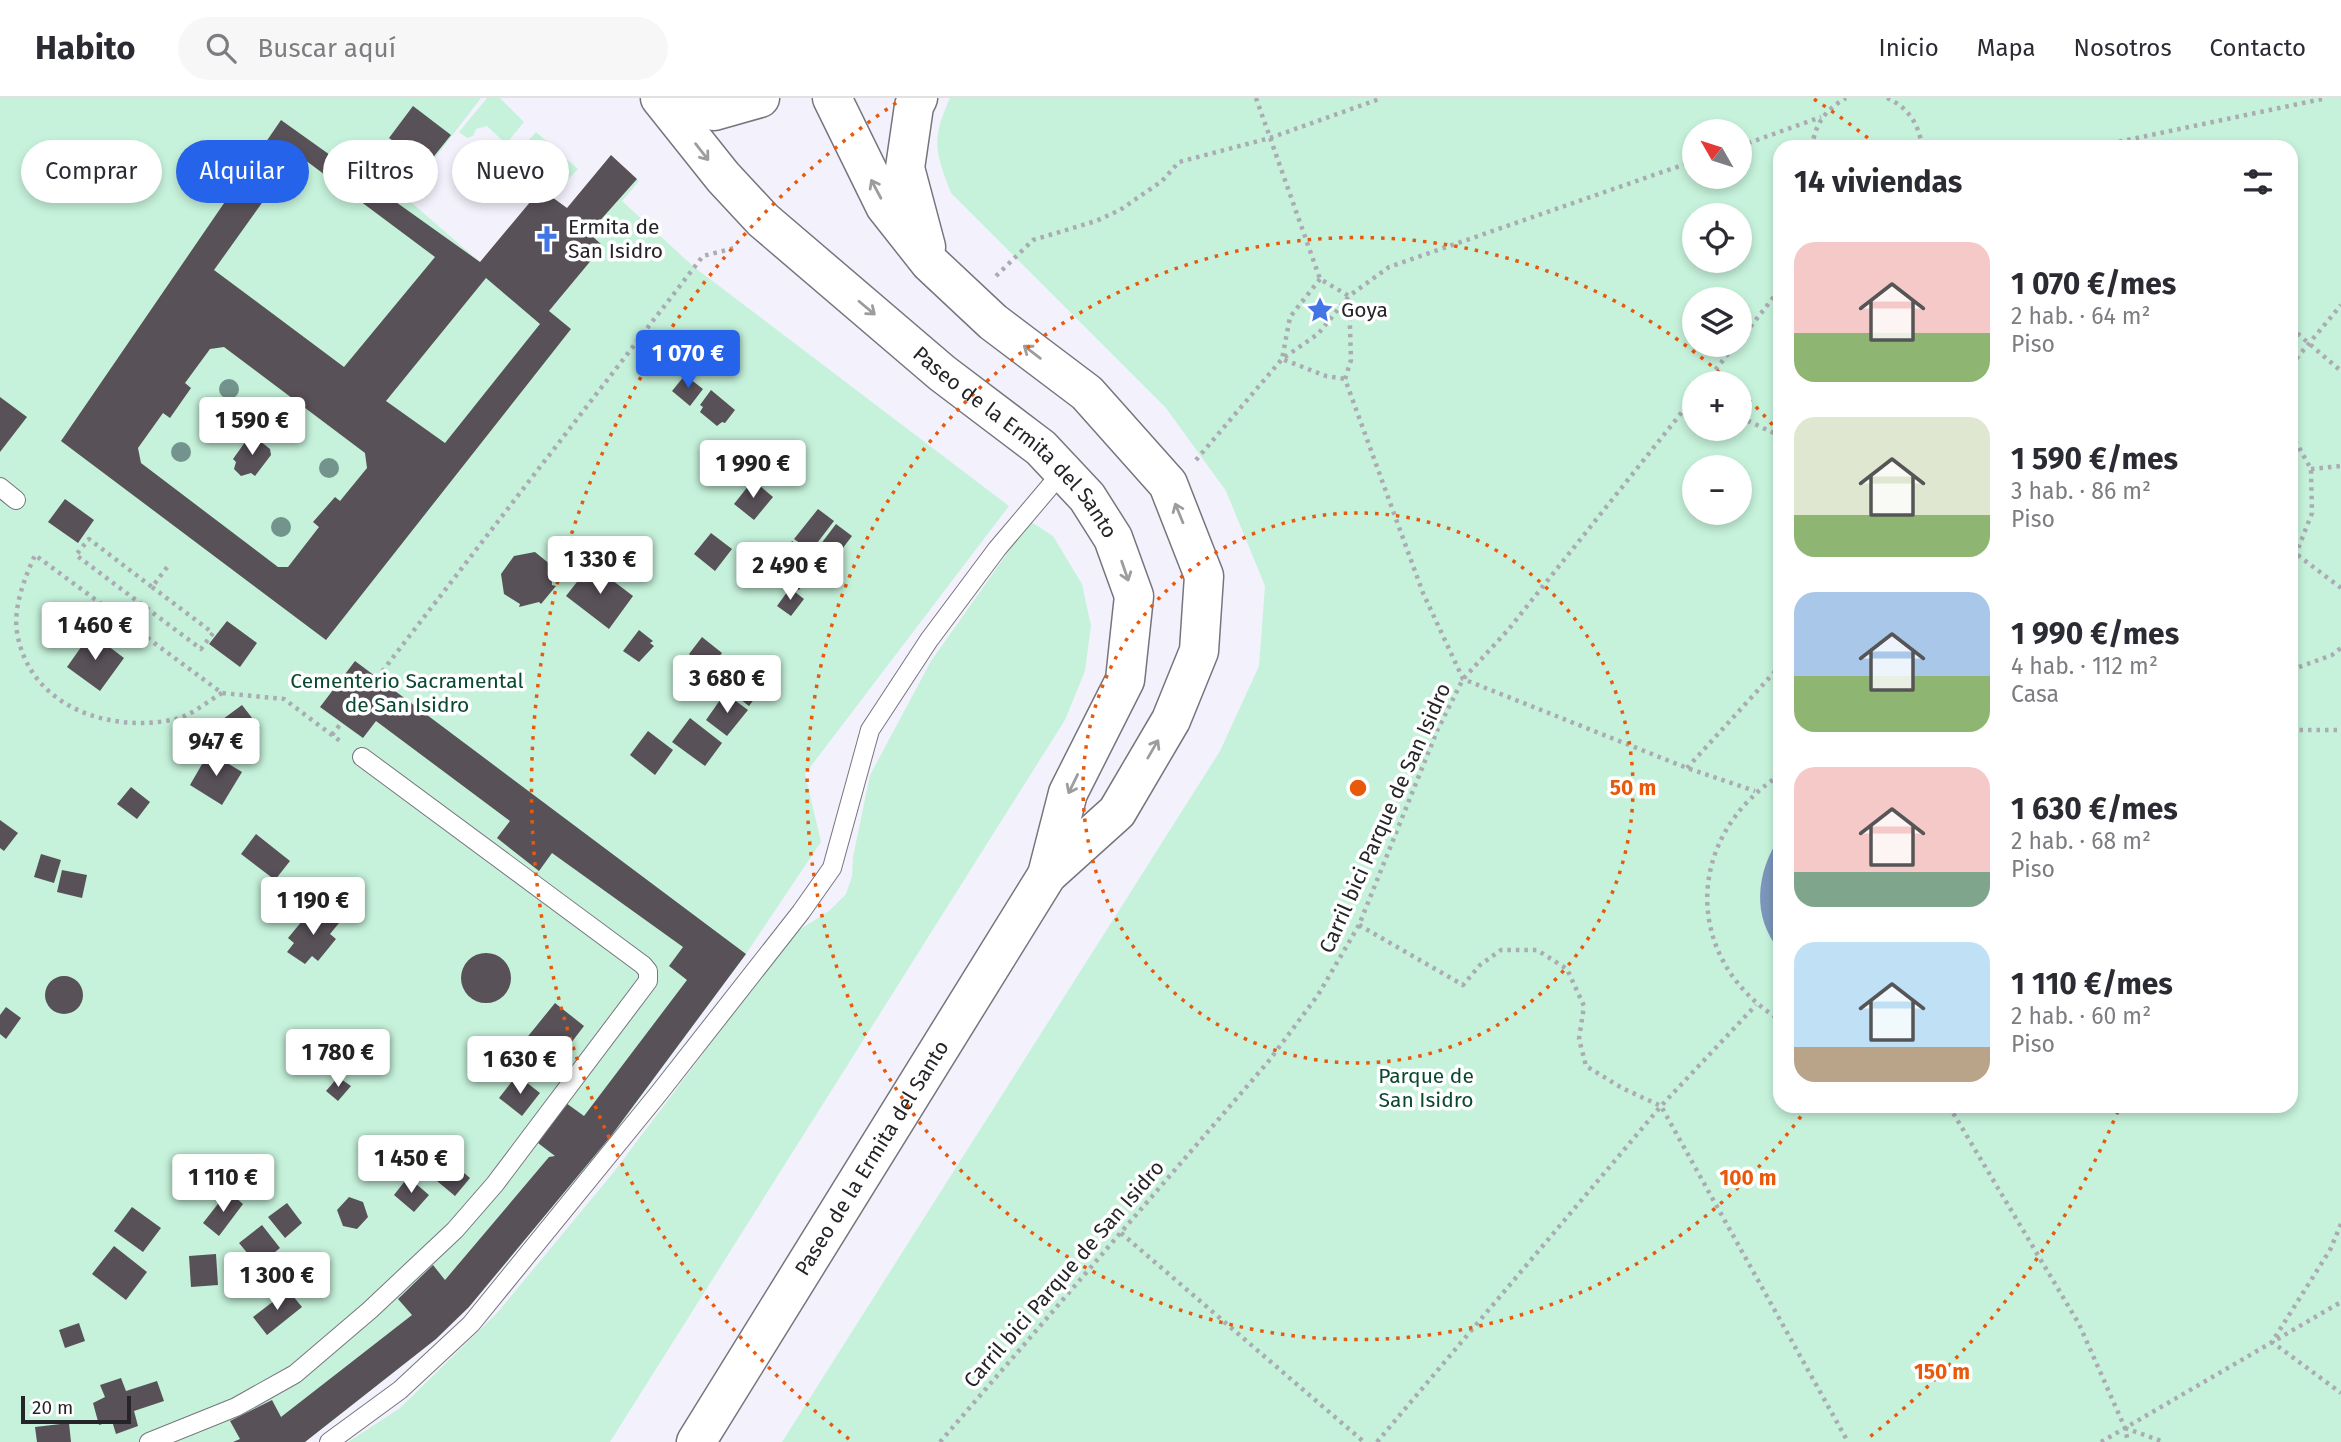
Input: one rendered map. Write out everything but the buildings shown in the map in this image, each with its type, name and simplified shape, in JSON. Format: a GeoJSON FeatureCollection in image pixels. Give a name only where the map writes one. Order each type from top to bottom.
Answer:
{"type":"FeatureCollection","features":[{"type":"Feature","properties":{"kind":"street","name":"Paseo de la Ermita del Santo"},"geometry":{"type":"LineString","coordinates":[[660,98],[723,177],[763,220],[943,373],[1041,447],[1087,498],[1113,538],[1134,596],[1125,680],[1068,793],[1047,875]]}},
{"type":"Feature","properties":{"kind":"street"},"geometry":{"type":"LineString","coordinates":[[676,98],[714,111],[760,98]]}},
{"type":"Feature","properties":{"kind":"street","name":"Paseo de la Ermita del Santo"},"geometry":{"type":"LineString","coordinates":[[696,1442],[1047,875],[1116,812],[1171,719],[1199,651],[1204,576],[1168,484],[1087,393],[993,322],[930,263],[885,206],[832,98]]}},
{"type":"Feature","properties":{"kind":"street"},"geometry":{"type":"LineString","coordinates":[[918,98],[914,106],[905,168],[930,263]]}},
{"type":"Feature","properties":{"kind":"lane"},"geometry":{"type":"LineString","coordinates":[[329,1442],[400,1390],[471,1324],[659,1093],[801,912],[832,868],[870,730],[929,640],[998,548],[1063,471]]}},
{"type":"Feature","properties":{"kind":"lane"},"geometry":{"type":"LineString","coordinates":[[0,487],[16,499]]}},
{"type":"Feature","properties":{"kind":"lane"},"geometry":{"type":"LineString","coordinates":[[149,1442],[236,1407],[295,1374],[370,1310],[455,1230],[495,1184],[648,981],[648,971],[643,965],[362,757]]}},
{"type":"Feature","properties":{"kind":"path"},"geometry":{"type":"LineString","coordinates":[[1256,98],[1320,279],[1349,296]]}},
{"type":"Feature","properties":{"kind":"path"},"geometry":{"type":"LineString","coordinates":[[990,282],[1033,240],[1096,221],[1121,210],[1162,181],[1179,162],[1270,138],[1382,98]]}},
{"type":"Feature","properties":{"kind":"path"},"geometry":{"type":"LineString","coordinates":[[1814,140],[1821,117],[1832,105],[1846,98]]}},
{"type":"Feature","properties":{"kind":"path"},"geometry":{"type":"LineString","coordinates":[[1887,98],[1909,114],[1918,129],[1920,140]]}},
{"type":"Feature","properties":{"kind":"path"},"geometry":{"type":"LineString","coordinates":[[2127,140],[2327,98]]}},
{"type":"Feature","properties":{"kind":"path"},"geometry":{"type":"LineString","coordinates":[[1752,142],[1821,117]]}},
{"type":"Feature","properties":{"kind":"path"},"geometry":{"type":"LineString","coordinates":[[1168,484],[1201,456],[1282,359],[1318,334],[1349,296],[1389,267],[1682,165]]}},
{"type":"Feature","properties":{"kind":"path"},"geometry":{"type":"LineString","coordinates":[[377,678],[703,256],[738,248],[763,220]]}},
{"type":"Feature","properties":{"kind":"path"},"geometry":{"type":"LineString","coordinates":[[1282,359],[1290,317],[1299,301],[1320,279]]}},
{"type":"Feature","properties":{"kind":"path"},"geometry":{"type":"LineString","coordinates":[[1349,296],[1351,360],[1345,379],[1423,593],[1463,679],[1687,768],[1755,791]]}},
{"type":"Feature","properties":{"kind":"path"},"geometry":{"type":"LineString","coordinates":[[1752,325],[1773,298]]}},
{"type":"Feature","properties":{"kind":"path"},"geometry":{"type":"LineString","coordinates":[[2298,357],[2341,304]]}},
{"type":"Feature","properties":{"kind":"path"},"geometry":{"type":"LineString","coordinates":[[2298,333],[2311,341],[2341,371]]}},
{"type":"Feature","properties":{"kind":"path"},"geometry":{"type":"LineString","coordinates":[[1714,371],[1726,357]]}},
{"type":"Feature","properties":{"kind":"path"},"geometry":{"type":"LineString","coordinates":[[1282,359],[1307,370],[1345,379]]}},
{"type":"Feature","properties":{"kind":"path","name":"Carril bici Parque de San Isidro"},"geometry":{"type":"LineString","coordinates":[[940,1442],[1268,1062],[1318,995],[1359,925],[1437,732],[1463,679],[1517,620],[1682,412]]}},
{"type":"Feature","properties":{"kind":"path"},"geometry":{"type":"LineString","coordinates":[[1752,423],[1773,433]]}},
{"type":"Feature","properties":{"kind":"path"},"geometry":{"type":"LineString","coordinates":[[2298,446],[2311,469],[2312,513],[2298,544]]}},
{"type":"Feature","properties":{"kind":"path"},"geometry":{"type":"LineString","coordinates":[[2311,469],[2341,466]]}},
{"type":"Feature","properties":{"kind":"path"},"geometry":{"type":"LineString","coordinates":[[89,539],[152,587],[213,632],[201,649],[76,555],[89,539]]}},
{"type":"Feature","properties":{"kind":"path"},"geometry":{"type":"LineString","coordinates":[[222,693],[179,718],[128,724],[90,717],[64,704],[38,680],[23,654],[16,630],[24,579],[35,555],[222,693],[284,699],[362,757]]}},
{"type":"Feature","properties":{"kind":"path"},"geometry":{"type":"LineString","coordinates":[[2298,558],[2341,588]]}},
{"type":"Feature","properties":{"kind":"path"},"geometry":{"type":"LineString","coordinates":[[152,587],[168,566]]}},
{"type":"Feature","properties":{"kind":"path"},"geometry":{"type":"LineString","coordinates":[[125,621],[139,603]]}},
{"type":"Feature","properties":{"kind":"path"},"geometry":{"type":"LineString","coordinates":[[2298,667],[2332,655],[2341,648]]}},
{"type":"Feature","properties":{"kind":"path"},"geometry":{"type":"LineString","coordinates":[[1687,768],[1773,674]]}},
{"type":"Feature","properties":{"kind":"path"},"geometry":{"type":"LineString","coordinates":[[332,735],[342,722]]}},
{"type":"Feature","properties":{"kind":"path"},"geometry":{"type":"LineString","coordinates":[[2298,730],[2341,730]]}},
{"type":"Feature","properties":{"kind":"path"},"geometry":{"type":"LineString","coordinates":[[1773,779],[1755,791],[1728,822],[1712,859],[1706,899],[1713,939],[1730,975],[1756,1005],[1773,1016]]}},
{"type":"Feature","properties":{"kind":"path"},"geometry":{"type":"LineString","coordinates":[[1359,925],[1463,985],[1480,965],[1501,950],[1537,950],[1567,969],[1584,1006],[1579,1040],[1586,1066],[1622,1088],[1661,1106],[1848,1442]]}},
{"type":"Feature","properties":{"kind":"path"},"geometry":{"type":"LineString","coordinates":[[1377,1442],[1661,1106],[1756,1005]]}},
{"type":"Feature","properties":{"kind":"path"},"geometry":{"type":"LineString","coordinates":[[1953,1113],[2079,1324],[2125,1428],[2128,1442]]}},
{"type":"Feature","properties":{"kind":"path"},"geometry":{"type":"LineString","coordinates":[[2272,1342],[2330,1250],[2341,1224]]}},
{"type":"Feature","properties":{"kind":"path"},"geometry":{"type":"LineString","coordinates":[[1121,1233],[1364,1442]]}},
{"type":"Feature","properties":{"kind":"path"},"geometry":{"type":"LineString","coordinates":[[2101,1442],[2341,1302]]}},
{"type":"Feature","properties":{"kind":"path"},"geometry":{"type":"LineString","coordinates":[[2272,1342],[2341,1393]]}},
{"type":"Feature","properties":{"kind":"path"},"geometry":{"type":"LineString","coordinates":[[2125,1428],[2164,1442]]}},
{"type":"Feature","properties":{"kind":"green space","name":"Cementerio Sacramental de San Isidro"},"geometry":{"type":"Polygon","coordinates":[[[0,98],[481,98],[438,154],[438,140],[323,140],[323,203],[412,203],[480,262],[549,311],[603,246],[589,233],[637,179],[639,181],[622,201],[694,267],[1009,506],[805,774],[821,842],[746,954],[611,1137],[469,1307],[436,1339],[305,1442],[0,1442],[0,98]]]}},
{"type":"Feature","properties":{"kind":"green space"},"geometry":{"type":"Polygon","coordinates":[[[487,98],[500,98],[524,122],[509,140],[502,140],[487,126],[476,129],[473,136],[467,138],[459,132],[487,98]]]}},
{"type":"Feature","properties":{"kind":"green space","name":"Parque de San Isidro"},"geometry":{"type":"Polygon","coordinates":[[[950,98],[2341,98],[2341,1442],[782,1442],[1220,751],[1259,666],[1265,586],[1226,491],[1166,408],[951,193],[941,166],[938,135],[950,98]]]}},
{"type":"Feature","properties":{"kind":"green space"},"geometry":{"type":"Polygon","coordinates":[[[536,132],[545,140],[529,140],[536,132]]]}},
{"type":"Feature","properties":{"kind":"green space"},"geometry":{"type":"Polygon","coordinates":[[[569,161],[578,169],[569,178],[569,161]]]}},
{"type":"Feature","properties":{"kind":"green space"},"geometry":{"type":"Polygon","coordinates":[[[1030,521],[1053,536],[1082,584],[1091,626],[1085,671],[1065,720],[610,1442],[348,1442],[400,1408],[497,1313],[613,1173],[794,933],[829,911],[846,894],[852,876],[853,857],[870,775],[931,661],[1030,521]]]}},
{"type":"Feature","properties":{"kind":"water"},"geometry":{"type":"Polygon","coordinates":[[[1772,851],[1773,941],[1764,924],[1760,894],[1762,879],[1772,851]]]}},
{"type":"Feature","properties":{"kind":"place","name":"Ermita de San Isidro"},"geometry":{"type":"Point","coordinates":[547,239]}},
{"type":"Feature","properties":{"kind":"place","name":"Goya"},"geometry":{"type":"Point","coordinates":[1320,310]}}]}
